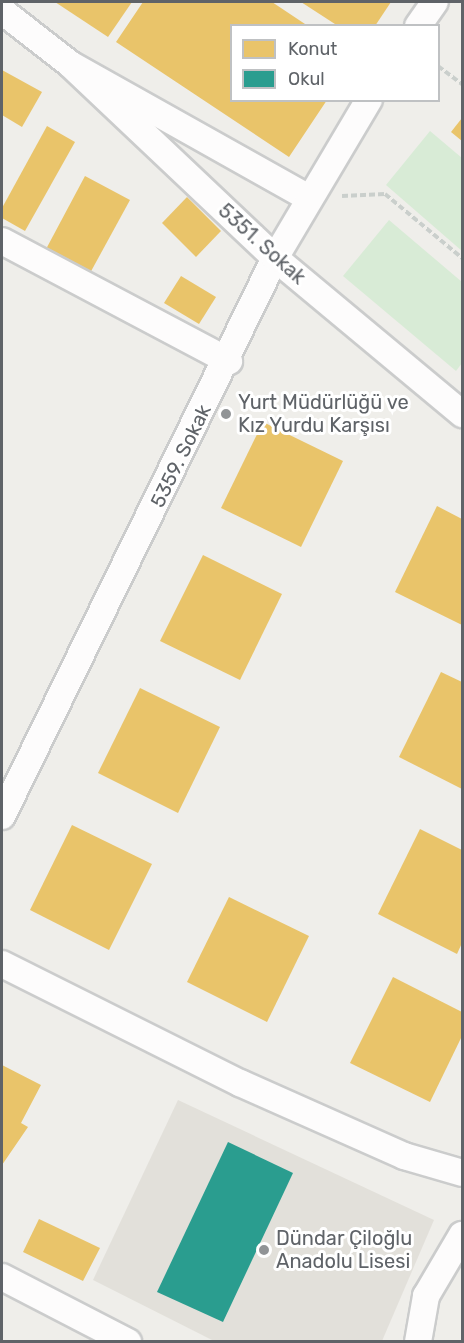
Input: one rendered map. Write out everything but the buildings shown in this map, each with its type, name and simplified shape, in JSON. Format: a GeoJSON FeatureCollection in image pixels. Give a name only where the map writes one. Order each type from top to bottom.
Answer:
{"type":"FeatureCollection","features":[{"type":"Feature","properties":{"kind":"street"},"geometry":{"type":"LineString","coordinates":[[419,24],[435,2]]}},
{"type":"Feature","properties":{"kind":"street"},"geometry":{"type":"LineString","coordinates":[[2,11],[70,64],[307,197]]}},
{"type":"Feature","properties":{"kind":"street","name":"5351. Sokak"},"geometry":{"type":"LineString","coordinates":[[70,64],[275,258],[462,414]]}},
{"type":"Feature","properties":{"kind":"street","name":"5359. Sokak"},"geometry":{"type":"LineString","coordinates":[[2,816],[229,361],[275,258],[307,197],[368,102]]}},
{"type":"Feature","properties":{"kind":"street"},"geometry":{"type":"LineString","coordinates":[[2,242],[229,361]]}},
{"type":"Feature","properties":{"kind":"street"},"geometry":{"type":"LineString","coordinates":[[2,964],[240,1083],[404,1156],[462,1173]]}},
{"type":"Feature","properties":{"kind":"street"},"geometry":{"type":"LineString","coordinates":[[418,1341],[426,1296],[462,1235]]}},
{"type":"Feature","properties":{"kind":"street"},"geometry":{"type":"LineString","coordinates":[[2,1277],[128,1341]]}},
{"type":"Feature","properties":{"kind":"path"},"geometry":{"type":"LineString","coordinates":[[440,68],[462,84]]}},
{"type":"Feature","properties":{"kind":"path"},"geometry":{"type":"LineString","coordinates":[[307,197],[385,194],[462,258]]}},
{"type":"Feature","properties":{"kind":"shaded area","name":"Dündar Çiloğlu Anadolu Lisesi"},"geometry":{"type":"Polygon","coordinates":[[[178,1100],[434,1220],[382,1341],[214,1341],[93,1280],[178,1100]]]}},
{"type":"Feature","properties":{"kind":"green space"},"geometry":{"type":"Polygon","coordinates":[[[430,131],[462,158],[462,251],[386,185],[430,131]]]}},
{"type":"Feature","properties":{"kind":"green space"},"geometry":{"type":"Polygon","coordinates":[[[389,220],[462,282],[462,363],[456,371],[343,276],[389,220]]]}},
{"type":"Feature","properties":{"kind":"place","name":"Yurt Müdürlüğü ve Kız Yurdu Karşısı"},"geometry":{"type":"Point","coordinates":[226,414]}},
{"type":"Feature","properties":{"kind":"place","name":"Dündar Çiloğlu Anadolu Lisesi"},"geometry":{"type":"Point","coordinates":[264,1250]}}]}
